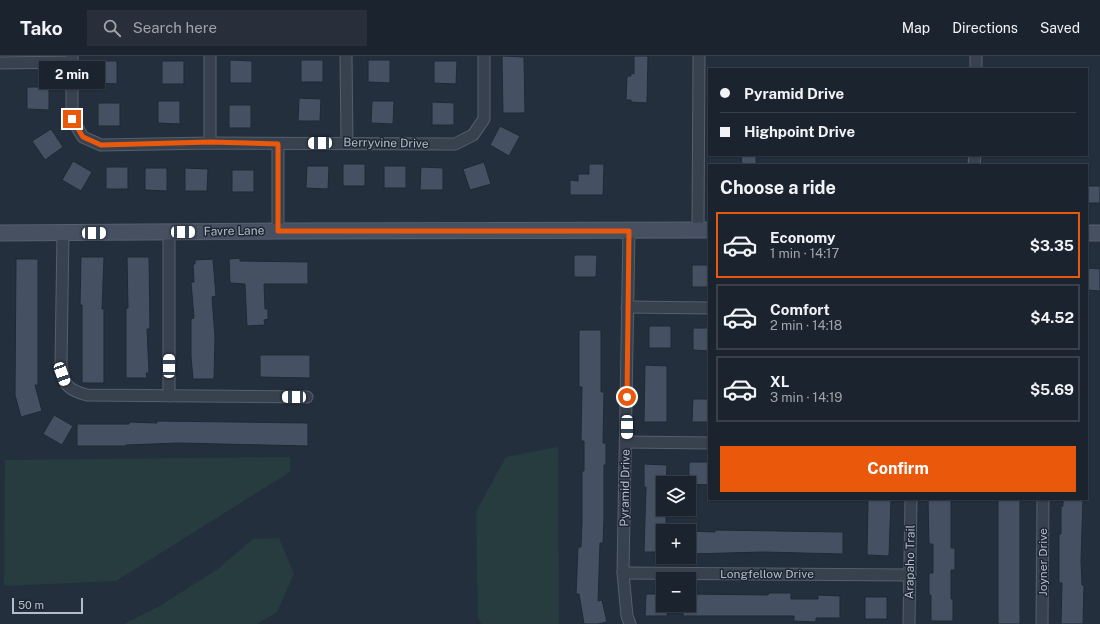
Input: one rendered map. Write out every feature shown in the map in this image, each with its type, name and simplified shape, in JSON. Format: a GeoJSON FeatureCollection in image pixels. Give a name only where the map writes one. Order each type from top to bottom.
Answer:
{"type":"FeatureCollection","features":[{"type":"Feature","properties":{"kind":"street"},"geometry":{"type":"LineString","coordinates":[[210,56],[210,142]]}},
{"type":"Feature","properties":{"kind":"street"},"geometry":{"type":"LineString","coordinates":[[346,56],[347,142]]}},
{"type":"Feature","properties":{"kind":"street","name":"Berryvine Drive"},"geometry":{"type":"LineString","coordinates":[[72,59],[72,119],[83,137],[101,145],[210,142],[278,144],[347,142],[455,144],[473,135],[484,119],[484,56]]}},
{"type":"Feature","properties":{"kind":"street"},"geometry":{"type":"LineString","coordinates":[[699,56],[704,230]]}},
{"type":"Feature","properties":{"kind":"street"},"geometry":{"type":"LineString","coordinates":[[976,56],[976,68]]}},
{"type":"Feature","properties":{"kind":"street"},"geometry":{"type":"LineString","coordinates":[[0,63],[72,59]]}},
{"type":"Feature","properties":{"kind":"street"},"geometry":{"type":"LineString","coordinates":[[278,144],[278,231]]}},
{"type":"Feature","properties":{"kind":"street","name":"Favre Lane"},"geometry":{"type":"LineString","coordinates":[[0,234],[278,231],[704,230]]}},
{"type":"Feature","properties":{"kind":"street","name":"Pyramid Drive"},"geometry":{"type":"LineString","coordinates":[[629,231],[624,573],[627,616],[630,624]]}},
{"type":"Feature","properties":{"kind":"street"},"geometry":{"type":"LineString","coordinates":[[169,232],[169,396]]}},
{"type":"Feature","properties":{"kind":"street"},"geometry":{"type":"LineString","coordinates":[[63,233],[61,364],[66,387],[76,393],[87,395],[307,397]]}},
{"type":"Feature","properties":{"kind":"street"},"geometry":{"type":"LineString","coordinates":[[1088,233],[1100,233]]}},
{"type":"Feature","properties":{"kind":"street"},"geometry":{"type":"LineString","coordinates":[[627,307],[708,308]]}},
{"type":"Feature","properties":{"kind":"street"},"geometry":{"type":"LineString","coordinates":[[626,442],[708,443]]}},
{"type":"Feature","properties":{"kind":"street","name":"Arapaho Trail"},"geometry":{"type":"LineString","coordinates":[[910,624],[911,500]]}},
{"type":"Feature","properties":{"kind":"street","name":"Joyner Drive"},"geometry":{"type":"LineString","coordinates":[[1042,624],[1043,500]]}},
{"type":"Feature","properties":{"kind":"street","name":"Longfellow Drive"},"geometry":{"type":"LineString","coordinates":[[624,573],[910,575]]}},
{"type":"Feature","properties":{"kind":"green space"},"geometry":{"type":"Polygon","coordinates":[[[558,447],[559,624],[482,624],[478,619],[476,512],[506,457],[558,447]]]}},
{"type":"Feature","properties":{"kind":"green space"},"geometry":{"type":"Polygon","coordinates":[[[290,457],[290,472],[116,581],[4,586],[5,460],[290,457]]]}},
{"type":"Feature","properties":{"kind":"green space"},"geometry":{"type":"Polygon","coordinates":[[[279,538],[294,574],[277,612],[257,624],[124,624],[158,607],[218,569],[253,539],[279,538]]]}},
{"type":"Feature","properties":{"kind":"building"},"geometry":{"type":"Polygon","coordinates":[[[502,56],[524,57],[525,113],[503,113],[502,56]]]}},
{"type":"Feature","properties":{"kind":"building"},"geometry":{"type":"Polygon","coordinates":[[[634,56],[648,56],[647,103],[631,102],[631,100],[626,100],[627,76],[631,76],[631,73],[634,74],[634,56]]]}},
{"type":"Feature","properties":{"kind":"building"},"geometry":{"type":"Polygon","coordinates":[[[230,60],[252,61],[252,83],[230,83],[230,60]]]}},
{"type":"Feature","properties":{"kind":"building"},"geometry":{"type":"Polygon","coordinates":[[[301,60],[323,60],[323,82],[301,82],[301,60]]]}},
{"type":"Feature","properties":{"kind":"building"},"geometry":{"type":"Polygon","coordinates":[[[368,60],[390,60],[390,83],[368,82],[368,60]]]}},
{"type":"Feature","properties":{"kind":"building"},"geometry":{"type":"Polygon","coordinates":[[[95,61],[117,61],[117,84],[95,83],[95,61]]]}},
{"type":"Feature","properties":{"kind":"building"},"geometry":{"type":"Polygon","coordinates":[[[162,61],[184,61],[184,84],[162,84],[162,61]]]}},
{"type":"Feature","properties":{"kind":"building"},"geometry":{"type":"Polygon","coordinates":[[[434,61],[457,61],[456,84],[434,83],[434,61]]]}},
{"type":"Feature","properties":{"kind":"building"},"geometry":{"type":"Polygon","coordinates":[[[27,87],[49,87],[49,110],[27,109],[27,87]]]}},
{"type":"Feature","properties":{"kind":"building"},"geometry":{"type":"Polygon","coordinates":[[[299,98],[321,99],[320,121],[298,121],[299,98]]]}},
{"type":"Feature","properties":{"kind":"building"},"geometry":{"type":"Polygon","coordinates":[[[158,101],[180,101],[180,124],[158,123],[158,101]]]}},
{"type":"Feature","properties":{"kind":"building"},"geometry":{"type":"Polygon","coordinates":[[[372,101],[394,101],[393,124],[371,123],[372,101]]]}},
{"type":"Feature","properties":{"kind":"building"},"geometry":{"type":"Polygon","coordinates":[[[432,102],[454,103],[454,125],[432,125],[432,102]]]}},
{"type":"Feature","properties":{"kind":"building"},"geometry":{"type":"Polygon","coordinates":[[[98,103],[120,103],[120,126],[98,126],[98,103]]]}},
{"type":"Feature","properties":{"kind":"building"},"geometry":{"type":"Polygon","coordinates":[[[229,105],[251,105],[251,128],[229,128],[229,105]]]}},
{"type":"Feature","properties":{"kind":"building"},"geometry":{"type":"Polygon","coordinates":[[[500,126],[520,136],[509,156],[490,145],[500,126]]]}},
{"type":"Feature","properties":{"kind":"building"},"geometry":{"type":"Polygon","coordinates":[[[51,129],[63,147],[45,160],[32,141],[51,129]]]}},
{"type":"Feature","properties":{"kind":"building"},"geometry":{"type":"Polygon","coordinates":[[[741,156],[756,156],[756,164],[742,164],[741,156]]]}},
{"type":"Feature","properties":{"kind":"building"},"geometry":{"type":"Polygon","coordinates":[[[73,161],[92,172],[81,191],[62,180],[73,161]]]}},
{"type":"Feature","properties":{"kind":"building"},"geometry":{"type":"Polygon","coordinates":[[[484,162],[491,184],[470,190],[463,169],[484,162]]]}},
{"type":"Feature","properties":{"kind":"building"},"geometry":{"type":"Polygon","coordinates":[[[343,164],[365,164],[365,186],[343,186],[343,164]]]}},
{"type":"Feature","properties":{"kind":"building"},"geometry":{"type":"Polygon","coordinates":[[[589,164],[604,164],[603,195],[570,195],[570,180],[578,181],[578,174],[589,174],[589,164]]]}},
{"type":"Feature","properties":{"kind":"building"},"geometry":{"type":"Polygon","coordinates":[[[307,166],[329,166],[328,189],[306,188],[307,166]]]}},
{"type":"Feature","properties":{"kind":"building"},"geometry":{"type":"Polygon","coordinates":[[[384,166],[406,166],[406,188],[384,188],[384,166]]]}},
{"type":"Feature","properties":{"kind":"building"},"geometry":{"type":"Polygon","coordinates":[[[106,167],[128,167],[128,189],[106,189],[106,167]]]}},
{"type":"Feature","properties":{"kind":"building"},"geometry":{"type":"Polygon","coordinates":[[[421,167],[443,168],[443,190],[420,190],[421,167]]]}},
{"type":"Feature","properties":{"kind":"building"},"geometry":{"type":"Polygon","coordinates":[[[145,168],[167,168],[167,191],[145,190],[145,168]]]}},
{"type":"Feature","properties":{"kind":"building"},"geometry":{"type":"Polygon","coordinates":[[[185,168],[208,169],[207,191],[185,191],[185,168]]]}},
{"type":"Feature","properties":{"kind":"building"},"geometry":{"type":"Polygon","coordinates":[[[232,170],[254,170],[254,192],[232,192],[232,170]]]}},
{"type":"Feature","properties":{"kind":"building"},"geometry":{"type":"Polygon","coordinates":[[[1088,186],[1100,186],[1100,203],[1088,203],[1088,186]]]}},
{"type":"Feature","properties":{"kind":"building"},"geometry":{"type":"Polygon","coordinates":[[[574,255],[597,255],[596,277],[574,277],[574,255]]]}},
{"type":"Feature","properties":{"kind":"building"},"geometry":{"type":"Polygon","coordinates":[[[81,257],[104,257],[102,309],[104,309],[104,383],[82,383],[82,305],[80,305],[81,257]]]}},
{"type":"Feature","properties":{"kind":"building"},"geometry":{"type":"Polygon","coordinates":[[[127,257],[149,257],[150,329],[147,329],[149,373],[146,373],[147,378],[126,378],[126,308],[128,308],[127,257]]]}},
{"type":"Feature","properties":{"kind":"building"},"geometry":{"type":"Polygon","coordinates":[[[240,258],[240,261],[308,262],[308,284],[264,284],[265,309],[268,309],[268,319],[264,320],[265,325],[247,326],[245,284],[230,283],[229,259],[240,258]]]}},
{"type":"Feature","properties":{"kind":"building"},"geometry":{"type":"Polygon","coordinates":[[[16,259],[38,259],[38,385],[35,385],[42,411],[21,417],[15,395],[16,259]]]}},
{"type":"Feature","properties":{"kind":"building"},"geometry":{"type":"Polygon","coordinates":[[[213,259],[216,296],[212,297],[215,337],[214,379],[193,379],[191,356],[191,319],[194,318],[191,282],[194,282],[193,264],[195,264],[195,260],[213,259]]]}},
{"type":"Feature","properties":{"kind":"building"},"geometry":{"type":"Polygon","coordinates":[[[692,265],[708,265],[708,287],[692,287],[692,265]]]}},
{"type":"Feature","properties":{"kind":"building"},"geometry":{"type":"Polygon","coordinates":[[[1088,268],[1100,269],[1100,291],[1088,290],[1088,268]]]}},
{"type":"Feature","properties":{"kind":"building"},"geometry":{"type":"Polygon","coordinates":[[[649,326],[671,326],[671,348],[649,348],[649,326]]]}},
{"type":"Feature","properties":{"kind":"building"},"geometry":{"type":"Polygon","coordinates":[[[693,328],[708,328],[708,351],[693,350],[693,328]]]}},
{"type":"Feature","properties":{"kind":"building"},"geometry":{"type":"Polygon","coordinates":[[[579,330],[601,330],[601,392],[604,392],[603,443],[606,443],[606,465],[604,465],[603,543],[600,543],[598,601],[602,600],[607,622],[598,624],[584,624],[579,594],[576,594],[578,547],[581,547],[582,471],[584,471],[584,441],[581,441],[582,387],[579,387],[579,330]]]}},
{"type":"Feature","properties":{"kind":"building"},"geometry":{"type":"Polygon","coordinates":[[[260,355],[310,355],[310,378],[260,377],[260,355]]]}},
{"type":"Feature","properties":{"kind":"building"},"geometry":{"type":"Polygon","coordinates":[[[645,365],[667,366],[667,422],[644,422],[645,365]]]}},
{"type":"Feature","properties":{"kind":"building"},"geometry":{"type":"Polygon","coordinates":[[[693,399],[708,399],[708,422],[692,422],[693,399]]]}},
{"type":"Feature","properties":{"kind":"building"},"geometry":{"type":"Polygon","coordinates":[[[54,415],[73,426],[62,445],[43,434],[54,415]]]}},
{"type":"Feature","properties":{"kind":"building"},"geometry":{"type":"Polygon","coordinates":[[[157,421],[308,423],[308,446],[178,443],[126,446],[77,446],[77,424],[129,424],[129,422],[157,423],[157,421]]]}},
{"type":"Feature","properties":{"kind":"building"},"geometry":{"type":"Polygon","coordinates":[[[689,462],[708,462],[708,485],[696,484],[696,476],[689,476],[689,462]]]}},
{"type":"Feature","properties":{"kind":"building"},"geometry":{"type":"Polygon","coordinates":[[[644,464],[667,465],[666,476],[656,476],[656,516],[666,516],[666,524],[656,524],[656,552],[644,552],[646,487],[644,487],[644,464]]]}},
{"type":"Feature","properties":{"kind":"building"},"geometry":{"type":"Polygon","coordinates":[[[868,500],[891,500],[889,556],[867,555],[868,500]]]}},
{"type":"Feature","properties":{"kind":"building"},"geometry":{"type":"Polygon","coordinates":[[[928,500],[951,500],[951,548],[955,548],[955,570],[951,570],[953,621],[931,621],[929,573],[933,573],[933,544],[929,544],[928,500]]]}},
{"type":"Feature","properties":{"kind":"building"},"geometry":{"type":"Polygon","coordinates":[[[998,500],[1020,500],[1020,624],[998,624],[998,500]]]}},
{"type":"Feature","properties":{"kind":"building"},"geometry":{"type":"Polygon","coordinates":[[[1063,500],[1083,500],[1081,561],[1082,585],[1084,585],[1083,624],[1061,624],[1062,583],[1059,583],[1059,534],[1061,534],[1061,506],[1063,506],[1063,500]]]}},
{"type":"Feature","properties":{"kind":"building"},"geometry":{"type":"Polygon","coordinates":[[[715,530],[843,532],[843,554],[764,552],[696,554],[696,531],[715,532],[715,530]]]}},
{"type":"Feature","properties":{"kind":"building"},"geometry":{"type":"Polygon","coordinates":[[[769,593],[791,593],[791,599],[818,599],[818,595],[840,596],[840,618],[816,618],[816,622],[794,621],[794,616],[683,616],[683,612],[696,612],[696,594],[768,595],[769,593]]]}},
{"type":"Feature","properties":{"kind":"building"},"geometry":{"type":"Polygon","coordinates":[[[646,594],[656,594],[656,612],[667,612],[667,616],[645,616],[646,594]]]}},
{"type":"Feature","properties":{"kind":"building"},"geometry":{"type":"Polygon","coordinates":[[[865,597],[887,597],[887,619],[865,619],[865,597]]]}},
{"type":"Feature","properties":{"kind":"route"},"geometry":{"type":"LineString","coordinates":[[72,119],[83,137],[101,145],[210,142],[278,144],[278,231],[629,231],[627,397]]}}]}
